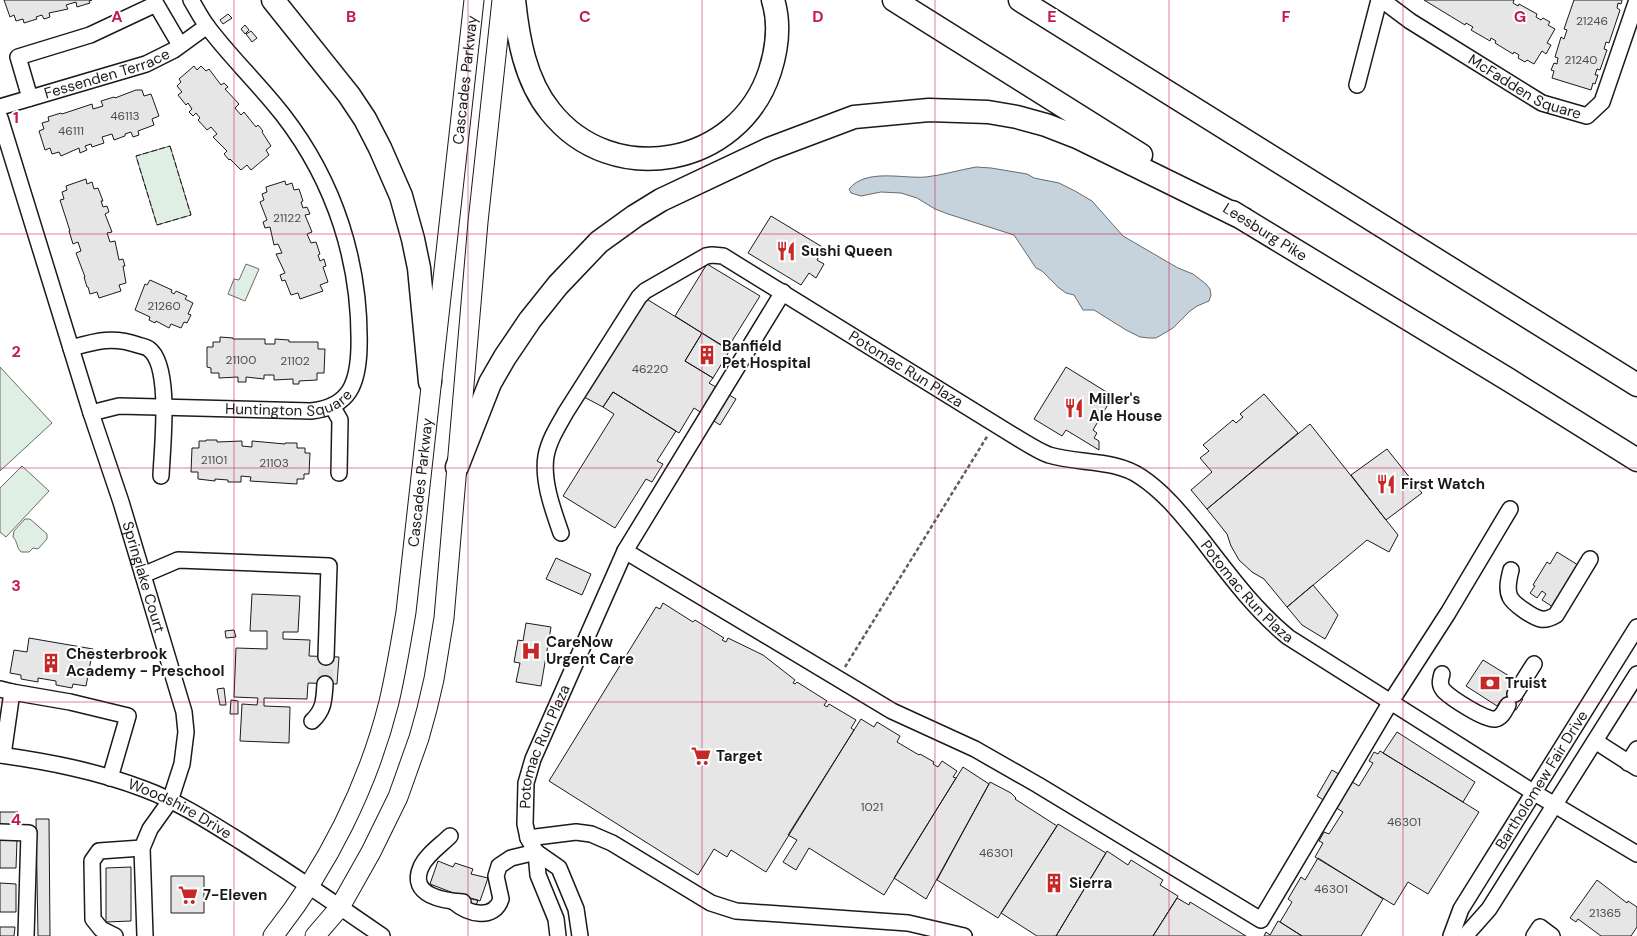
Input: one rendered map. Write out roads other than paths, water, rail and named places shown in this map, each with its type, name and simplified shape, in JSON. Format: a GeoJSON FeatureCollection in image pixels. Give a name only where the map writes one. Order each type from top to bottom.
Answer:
{"type":"FeatureCollection","features":[{"type":"Feature","properties":{"kind":"highway"},"geometry":{"type":"LineString","coordinates":[[272,0],[349,95],[365,119],[380,148],[400,196],[413,239],[418,268],[430,382]]}},
{"type":"Feature","properties":{"kind":"highway"},"geometry":{"type":"LineString","coordinates":[[514,0],[517,26],[527,67],[534,86],[550,111],[571,132],[596,148],[622,156],[654,159],[684,154],[711,143],[735,126],[755,104],[768,77],[776,48],[776,19],[773,0]]}},
{"type":"Feature","properties":{"kind":"highway","name":"Leesburg Pike"},"geometry":{"type":"LineString","coordinates":[[894,0],[1244,219],[1637,460]]}},
{"type":"Feature","properties":{"kind":"highway"},"geometry":{"type":"LineString","coordinates":[[1020,0],[1637,385]]}},
{"type":"Feature","properties":{"kind":"highway"},"geometry":{"type":"LineString","coordinates":[[457,467],[490,383],[505,357],[530,320],[558,285],[599,242],[635,216],[662,200],[769,149],[807,133],[854,117],[929,110],[988,112],[1017,117],[1046,125],[1077,137],[1244,219]]}},
{"type":"Feature","properties":{"kind":"main road","name":"Cascades Parkway"},"geometry":{"type":"LineString","coordinates":[[273,936],[309,885],[333,846],[347,818],[370,762],[389,703],[406,612],[430,382],[474,0]]}},
{"type":"Feature","properties":{"kind":"main road","name":"Cascades Parkway"},"geometry":{"type":"LineString","coordinates":[[315,936],[340,907],[385,825],[398,796],[421,731],[434,679],[444,618],[478,222],[502,0]]}},
{"type":"Feature","properties":{"kind":"street","name":"Huntington Square"},"geometry":{"type":"LineString","coordinates":[[91,413],[118,406],[310,411],[332,406],[344,399],[357,373],[358,298],[353,264],[332,197],[319,169],[302,140],[283,114],[207,26],[190,0]]}},
{"type":"Feature","properties":{"kind":"street","name":"McFadden Square"},"geometry":{"type":"LineString","coordinates":[[1380,0],[1410,21],[1542,103],[1587,116],[1602,102],[1637,0]]}},
{"type":"Feature","properties":{"kind":"street"},"geometry":{"type":"LineString","coordinates":[[1357,84],[1380,0]]}},
{"type":"Feature","properties":{"kind":"street"},"geometry":{"type":"LineString","coordinates":[[30,98],[18,57],[90,35],[156,4],[180,45]]}},
{"type":"Feature","properties":{"kind":"street","name":"Fessenden Terrace"},"geometry":{"type":"LineString","coordinates":[[0,107],[146,64],[180,45],[207,26]]}},
{"type":"Feature","properties":{"kind":"street"},"geometry":{"type":"LineString","coordinates":[[0,118],[91,413]]}},
{"type":"Feature","properties":{"kind":"street"},"geometry":{"type":"LineString","coordinates":[[561,533],[550,499],[547,480],[546,458],[548,447],[566,412],[639,297],[645,291],[706,256],[718,254],[784,292]]}},
{"type":"Feature","properties":{"kind":"street","name":"Potomac Run Plaza"},"geometry":{"type":"LineString","coordinates":[[558,936],[552,908],[538,875],[536,852],[528,838],[525,824],[526,783],[533,759],[625,551],[784,292],[995,424],[1048,454],[1131,470],[1174,504],[1253,603],[1270,622],[1288,637],[1554,806],[1635,850]]}},
{"type":"Feature","properties":{"kind":"street"},"geometry":{"type":"LineString","coordinates":[[71,348],[96,341],[123,340],[149,349],[160,365],[164,383],[161,476]]}},
{"type":"Feature","properties":{"kind":"street"},"geometry":{"type":"LineString","coordinates":[[332,406],[340,420],[339,472]]}},
{"type":"Feature","properties":{"kind":"street","name":"Springlake Court"},"geometry":{"type":"LineString","coordinates":[[91,413],[143,575],[184,712],[186,732],[184,753],[170,801],[150,829],[142,848]]}},
{"type":"Feature","properties":{"kind":"street"},"geometry":{"type":"LineString","coordinates":[[625,551],[892,711],[946,735],[992,759],[1261,920],[1390,703],[1448,613],[1510,509]]}},
{"type":"Feature","properties":{"kind":"street"},"geometry":{"type":"LineString","coordinates":[[1511,570],[1508,589],[1513,603],[1539,619],[1548,619],[1556,615],[1590,559]]}},
{"type":"Feature","properties":{"kind":"street"},"geometry":{"type":"LineString","coordinates":[[143,575],[178,560],[330,566],[326,657]]}},
{"type":"Feature","properties":{"kind":"street","name":"Bartholomew Fair Drive"},"geometry":{"type":"LineString","coordinates":[[1451,936],[1461,909],[1637,627]]}},
{"type":"Feature","properties":{"kind":"street"},"geometry":{"type":"LineString","coordinates":[[1442,674],[1440,687],[1444,691],[1487,718],[1496,719],[1499,718],[1512,700],[1534,664]]}},
{"type":"Feature","properties":{"kind":"street","name":"Bartholomew Fair Drive"},"geometry":{"type":"LineString","coordinates":[[1466,936],[1489,909],[1635,681]]}},
{"type":"Feature","properties":{"kind":"street"},"geometry":{"type":"LineString","coordinates":[[312,721],[319,715],[324,706],[325,684]]}},
{"type":"Feature","properties":{"kind":"street"},"geometry":{"type":"LineString","coordinates":[[2,755],[6,691],[70,702],[128,716],[110,778]]}},
{"type":"Feature","properties":{"kind":"street"},"geometry":{"type":"LineString","coordinates":[[1596,741],[1635,758]]}},
{"type":"Feature","properties":{"kind":"street","name":"Woodshire Drive"},"geometry":{"type":"LineString","coordinates":[[2,755],[38,760],[145,789],[197,814],[309,885],[340,907]]}},
{"type":"Feature","properties":{"kind":"street"},"geometry":{"type":"LineString","coordinates":[[0,832],[29,833],[26,936]]}},
{"type":"Feature","properties":{"kind":"street"},"geometry":{"type":"LineString","coordinates":[[528,838],[576,832],[591,834],[612,843],[711,903],[736,911],[908,923],[964,936]]}},
{"type":"Feature","properties":{"kind":"street"},"geometry":{"type":"LineString","coordinates":[[450,836],[420,868],[419,878],[421,886],[430,896],[471,905],[494,909],[500,902],[501,895],[496,876],[497,869],[511,858],[536,852]]}},
{"type":"Feature","properties":{"kind":"street"},"geometry":{"type":"LineString","coordinates":[[115,936],[101,929],[93,919],[92,861],[99,851],[142,848],[145,936],[135,936]]}},
{"type":"Feature","properties":{"kind":"street","name":"Potomac Run Plaza"},"geometry":{"type":"LineString","coordinates":[[536,852],[559,868],[576,909],[580,936]]}},
{"type":"Feature","properties":{"kind":"street"},"geometry":{"type":"LineString","coordinates":[[340,907],[382,936]]}},
{"type":"Feature","properties":{"kind":"street"},"geometry":{"type":"LineString","coordinates":[[1534,936],[1540,927],[1552,936]]}},
{"type":"Feature","properties":{"kind":"tunnel"},"geometry":{"type":"LineString","coordinates":[[325,684],[326,657]]}},
{"type":"Feature","properties":{"kind":"place","name":"Sushi Queen"},"geometry":{"type":"Point","coordinates":[786,251]}},
{"type":"Feature","properties":{"kind":"place","name":"Banfield Pet Hospital"},"geometry":{"type":"Point","coordinates":[707,355]}},
{"type":"Feature","properties":{"kind":"place","name":"Miller's Ale House"},"geometry":{"type":"Point","coordinates":[1074,408]}},
{"type":"Feature","properties":{"kind":"place","name":"First Watch"},"geometry":{"type":"Point","coordinates":[1386,484]}},
{"type":"Feature","properties":{"kind":"place","name":"CareNow Urgent Care"},"geometry":{"type":"Point","coordinates":[531,651]}},
{"type":"Feature","properties":{"kind":"place","name":"Chesterbrook Academy - Preschool"},"geometry":{"type":"Point","coordinates":[51,663]}},
{"type":"Feature","properties":{"kind":"place","name":"Truist"},"geometry":{"type":"Point","coordinates":[1490,683]}},
{"type":"Feature","properties":{"kind":"place","name":"Target"},"geometry":{"type":"Point","coordinates":[701,756]}},
{"type":"Feature","properties":{"kind":"place","name":"Sierra"},"geometry":{"type":"Point","coordinates":[1054,883]}},
{"type":"Feature","properties":{"kind":"place","name":"7-Eleven"},"geometry":{"type":"Point","coordinates":[188,895]}}]}
